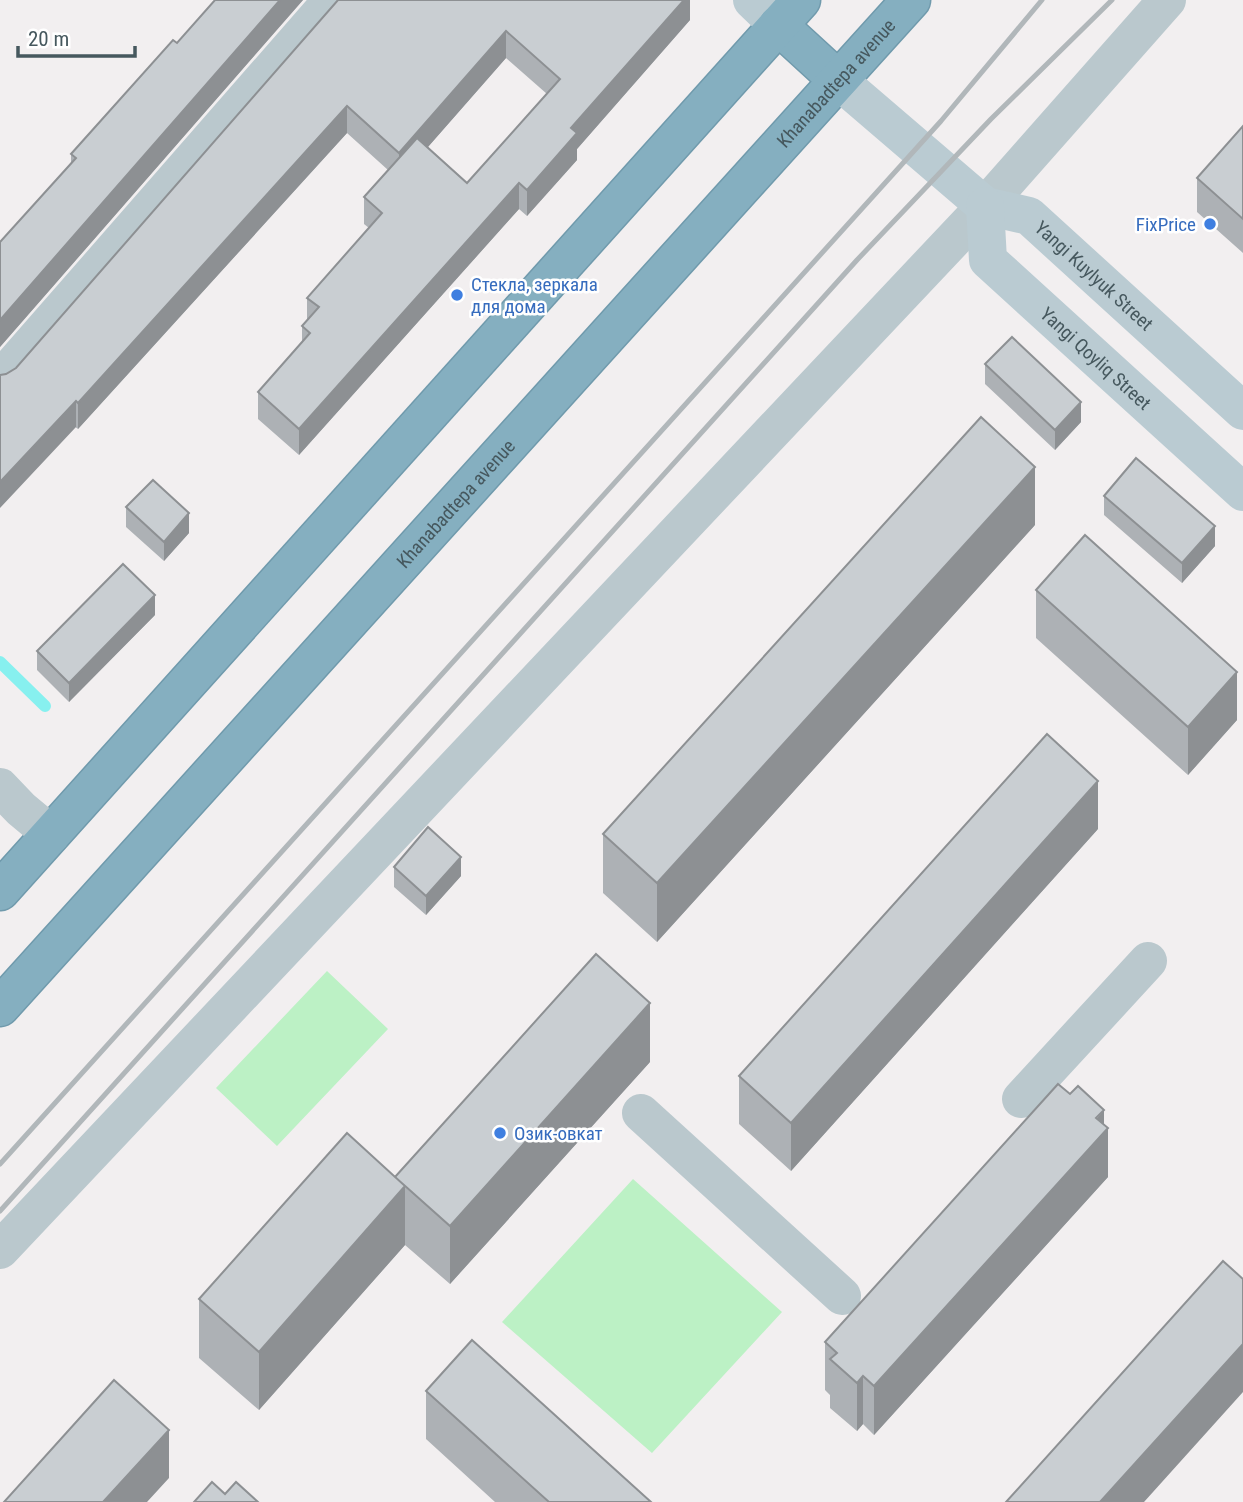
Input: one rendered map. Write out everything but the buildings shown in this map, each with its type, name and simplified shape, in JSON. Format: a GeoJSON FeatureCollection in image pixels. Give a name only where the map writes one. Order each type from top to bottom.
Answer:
{"type":"FeatureCollection","features":[{"type":"Feature","properties":{"kind":"highway","name":"Khanabadtepa avenue"},"geometry":{"type":"LineString","coordinates":[[0,1007],[911,0]]}},
{"type":"Feature","properties":{"kind":"highway"},"geometry":{"type":"LineString","coordinates":[[0,891],[777,8],[838,80]]}},
{"type":"Feature","properties":{"kind":"main road","name":"Yangi Kuylyuk Street"},"geometry":{"type":"LineString","coordinates":[[838,80],[985,206],[1029,216],[1243,411]]}},
{"type":"Feature","properties":{"kind":"main road","name":"Yangi Qoyliq Street"},"geometry":{"type":"LineString","coordinates":[[985,206],[988,260],[1243,492]]}},
{"type":"Feature","properties":{"kind":"street"},"geometry":{"type":"LineString","coordinates":[[0,380],[332,0]]}},
{"type":"Feature","properties":{"kind":"street"},"geometry":{"type":"LineString","coordinates":[[0,1250],[985,206],[1167,0]]}},
{"type":"Feature","properties":{"kind":"street"},"geometry":{"type":"LineString","coordinates":[[0,787],[51,834]]}},
{"type":"Feature","properties":{"kind":"street"},"geometry":{"type":"LineString","coordinates":[[1021,1099],[1148,961]]}},
{"type":"Feature","properties":{"kind":"street"},"geometry":{"type":"LineString","coordinates":[[641,1113],[842,1296]]}},
{"type":"Feature","properties":{"kind":"green space"},"geometry":{"type":"Polygon","coordinates":[[[327,971],[388,1029],[277,1146],[216,1088],[327,971]]]}},
{"type":"Feature","properties":{"kind":"green space"},"geometry":{"type":"Polygon","coordinates":[[[633,1179],[782,1312],[652,1453],[502,1322],[633,1179]]]}},
{"type":"Feature","properties":{"kind":"waterway"},"geometry":{"type":"LineString","coordinates":[[0,662],[45,706]]}},
{"type":"Feature","properties":{"kind":"railway"},"geometry":{"type":"LineString","coordinates":[[0,1164],[941,121],[1042,0]]}},
{"type":"Feature","properties":{"kind":"railway"},"geometry":{"type":"LineString","coordinates":[[0,1211],[857,260],[991,119],[1112,0]]}},
{"type":"Feature","properties":{"kind":"place","name":"FixPrice"},"geometry":{"type":"Point","coordinates":[1210,224]}},
{"type":"Feature","properties":{"kind":"place","name":"Стекла, зеркала для дома"},"geometry":{"type":"Point","coordinates":[457,295]}},
{"type":"Feature","properties":{"kind":"place","name":"Озик-овкат"},"geometry":{"type":"Point","coordinates":[500,1133]}}]}
